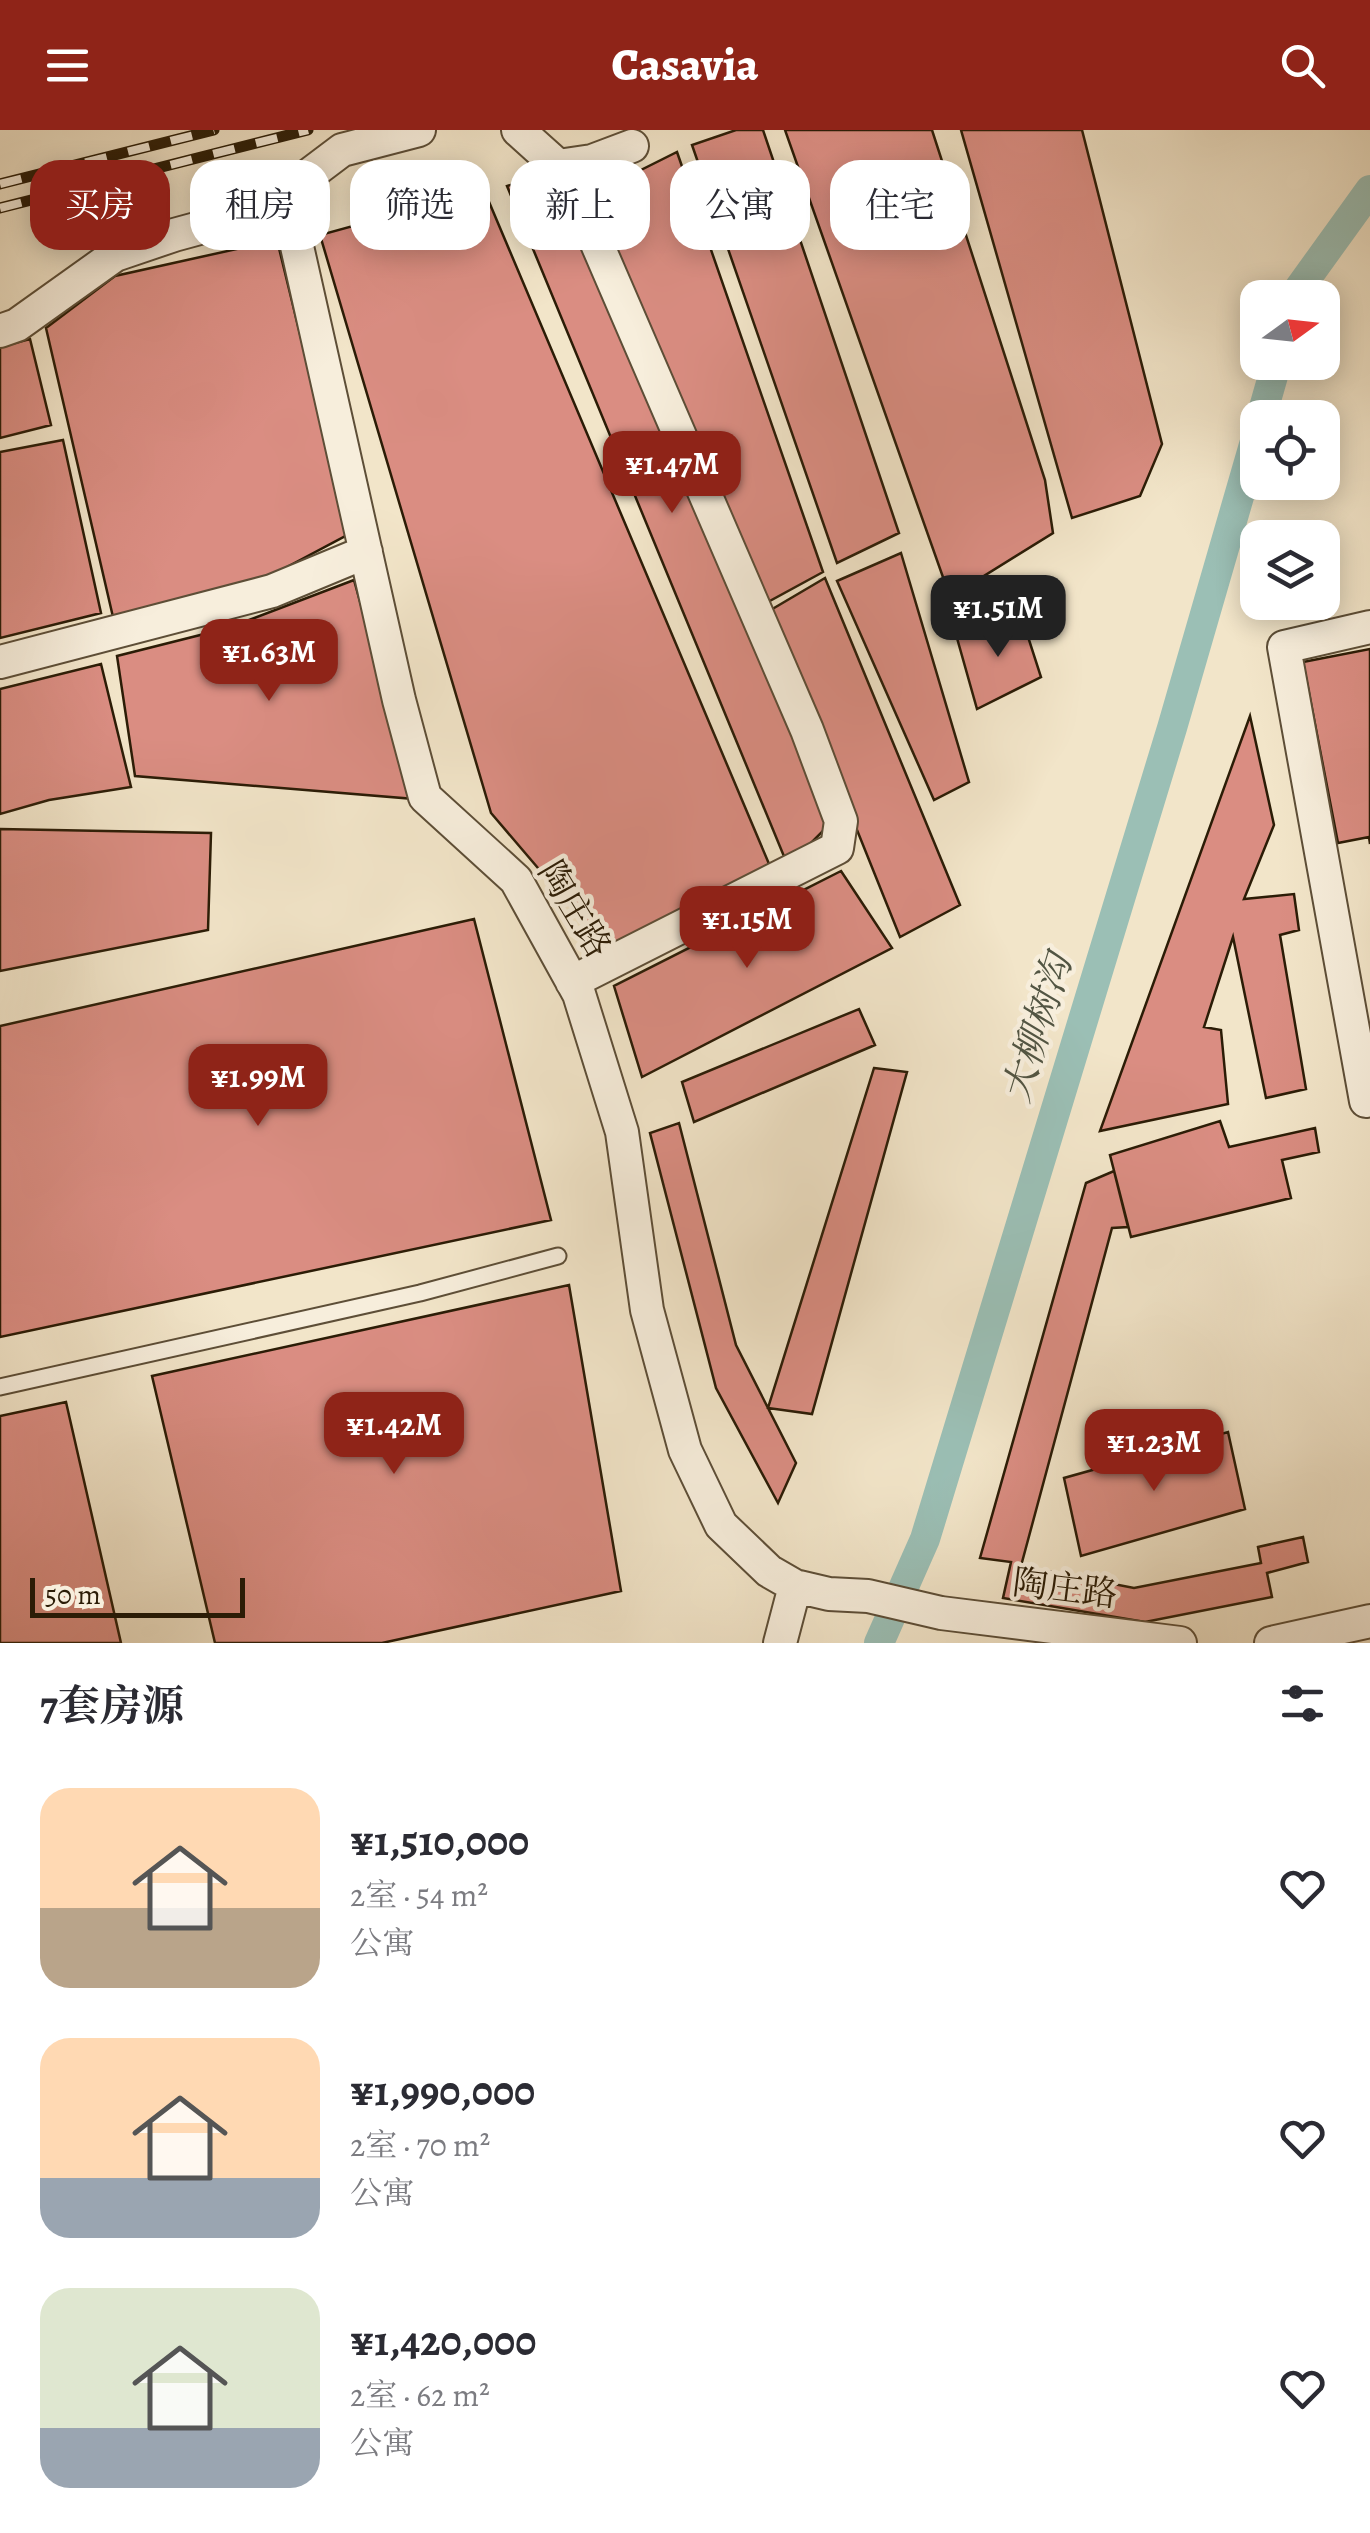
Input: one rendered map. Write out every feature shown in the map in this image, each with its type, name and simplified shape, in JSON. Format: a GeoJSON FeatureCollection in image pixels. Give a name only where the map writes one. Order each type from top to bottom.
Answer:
{"type":"FeatureCollection","features":[{"type":"Feature","properties":{"kind":"street"},"geometry":{"type":"LineString","coordinates":[[330,160],[342,150],[418,130]]}},
{"type":"Feature","properties":{"kind":"street"},"geometry":{"type":"LineString","coordinates":[[518,130],[551,160]]}},
{"type":"Feature","properties":{"kind":"street"},"geometry":{"type":"LineString","coordinates":[[597,160],[632,146]]}},
{"type":"Feature","properties":{"kind":"street"},"geometry":{"type":"LineString","coordinates":[[0,331],[17,325],[115,255],[190,229]]}},
{"type":"Feature","properties":{"kind":"street","name":"陶庄路"},"geometry":{"type":"LineString","coordinates":[[298,250],[425,797],[516,880],[578,994],[622,1132],[647,1310],[685,1450],[721,1525],[769,1571],[796,1586],[829,1594],[868,1596],[941,1613],[1180,1643]]}},
{"type":"Feature","properties":{"kind":"street"},"geometry":{"type":"LineString","coordinates":[[572,982],[837,848],[842,821],[807,730],[600,250]]}},
{"type":"Feature","properties":{"kind":"street"},"geometry":{"type":"LineString","coordinates":[[0,662],[272,591],[366,552]]}},
{"type":"Feature","properties":{"kind":"street"},"geometry":{"type":"LineString","coordinates":[[1366,620],[1284,647],[1366,1101],[1370,1100]]}},
{"type":"Feature","properties":{"kind":"street"},"geometry":{"type":"LineString","coordinates":[[780,1643],[796,1586]]}},
{"type":"Feature","properties":{"kind":"street"},"geometry":{"type":"LineString","coordinates":[[1271,1643],[1370,1621]]}},
{"type":"Feature","properties":{"kind":"lane"},"geometry":{"type":"LineString","coordinates":[[0,1386],[420,1293],[558,1256]]}},
{"type":"Feature","properties":{"kind":"building"},"geometry":{"type":"Polygon","coordinates":[[[736,130],[763,130],[773,160],[697,160],[692,145],[736,130]]]}},
{"type":"Feature","properties":{"kind":"building"},"geometry":{"type":"Polygon","coordinates":[[[785,130],[932,130],[942,160],[830,160],[830,250],[970,248],[1045,480],[1053,533],[950,597],[810,201],[810,160],[796,160],[785,130]]]}},
{"type":"Feature","properties":{"kind":"building"},"geometry":{"type":"Polygon","coordinates":[[[961,130],[1082,130],[1162,444],[1140,496],[1072,518],[961,130]]]}},
{"type":"Feature","properties":{"kind":"building"},"geometry":{"type":"Polygon","coordinates":[[[677,152],[680,160],[670,160],[670,250],[711,250],[823,572],[766,603],[604,250],[650,250],[650,166],[677,152]]]}},
{"type":"Feature","properties":{"kind":"building"},"geometry":{"type":"Polygon","coordinates":[[[490,204],[772,871],[607,949],[491,813],[324,250],[330,250],[330,232],[350,227],[350,250],[490,250],[490,204]]]}},
{"type":"Feature","properties":{"kind":"building"},"geometry":{"type":"Polygon","coordinates":[[[232,250],[279,250],[349,534],[270,576],[113,617],[46,328],[115,276],[232,250]]]}},
{"type":"Feature","properties":{"kind":"building"},"geometry":{"type":"Polygon","coordinates":[[[533,250],[590,250],[831,823],[788,866],[533,250]]]}},
{"type":"Feature","properties":{"kind":"building"},"geometry":{"type":"Polygon","coordinates":[[[728,250],[803,250],[899,533],[837,563],[728,250]]]}},
{"type":"Feature","properties":{"kind":"building"},"geometry":{"type":"Polygon","coordinates":[[[30,339],[51,425],[0,438],[0,347],[30,339]]]}},
{"type":"Feature","properties":{"kind":"building"},"geometry":{"type":"Polygon","coordinates":[[[63,440],[101,613],[0,638],[0,452],[63,440]]]}},
{"type":"Feature","properties":{"kind":"building"},"geometry":{"type":"Polygon","coordinates":[[[901,553],[969,782],[934,800],[837,581],[901,553]]]}},
{"type":"Feature","properties":{"kind":"building"},"geometry":{"type":"Polygon","coordinates":[[[825,578],[960,905],[900,937],[769,611],[825,578]]]}},
{"type":"Feature","properties":{"kind":"building"},"geometry":{"type":"Polygon","coordinates":[[[354,580],[415,799],[135,776],[117,656],[228,628],[354,580]]]}},
{"type":"Feature","properties":{"kind":"building"},"geometry":{"type":"Polygon","coordinates":[[[1021,615],[1041,677],[977,709],[957,638],[1021,615]]]}},
{"type":"Feature","properties":{"kind":"building"},"geometry":{"type":"Polygon","coordinates":[[[1370,649],[1370,844],[1369,837],[1338,843],[1303,662],[1370,649]]]}},
{"type":"Feature","properties":{"kind":"building"},"geometry":{"type":"Polygon","coordinates":[[[101,664],[131,787],[49,800],[0,814],[0,689],[101,664]]]}},
{"type":"Feature","properties":{"kind":"building"},"geometry":{"type":"Polygon","coordinates":[[[1250,716],[1274,825],[1244,899],[1294,894],[1299,930],[1280,935],[1306,1089],[1266,1098],[1233,937],[1204,1027],[1221,1030],[1228,1104],[1100,1131],[1250,716]]]}},
{"type":"Feature","properties":{"kind":"building"},"geometry":{"type":"Polygon","coordinates":[[[0,829],[211,833],[208,930],[0,971],[0,829]]]}},
{"type":"Feature","properties":{"kind":"building"},"geometry":{"type":"Polygon","coordinates":[[[841,871],[892,948],[642,1077],[614,986],[841,871]]]}},
{"type":"Feature","properties":{"kind":"building"},"geometry":{"type":"Polygon","coordinates":[[[474,919],[551,1220],[0,1337],[0,1026],[474,919]]]}},
{"type":"Feature","properties":{"kind":"building"},"geometry":{"type":"Polygon","coordinates":[[[859,1009],[875,1045],[694,1122],[682,1082],[859,1009]]]}},
{"type":"Feature","properties":{"kind":"building"},"geometry":{"type":"Polygon","coordinates":[[[874,1068],[907,1072],[812,1414],[768,1408],[874,1068]]]}},
{"type":"Feature","properties":{"kind":"building"},"geometry":{"type":"Polygon","coordinates":[[[1220,1121],[1229,1147],[1315,1128],[1319,1152],[1282,1160],[1291,1198],[1131,1237],[1110,1155],[1220,1121]]]}},
{"type":"Feature","properties":{"kind":"building"},"geometry":{"type":"Polygon","coordinates":[[[679,1123],[736,1345],[796,1463],[778,1503],[716,1388],[650,1133],[679,1123]]]}},
{"type":"Feature","properties":{"kind":"building"},"geometry":{"type":"Polygon","coordinates":[[[1114,1171],[1128,1227],[1112,1228],[1021,1566],[1134,1588],[1261,1563],[1258,1547],[1303,1537],[1308,1562],[1267,1573],[1272,1597],[1145,1622],[1003,1598],[1011,1562],[980,1558],[1086,1183],[1114,1171]]]}},
{"type":"Feature","properties":{"kind":"building"},"geometry":{"type":"Polygon","coordinates":[[[569,1285],[621,1591],[382,1643],[215,1643],[152,1376],[569,1285]]]}},
{"type":"Feature","properties":{"kind":"building"},"geometry":{"type":"Polygon","coordinates":[[[66,1402],[121,1643],[0,1643],[0,1416],[66,1402]]]}},
{"type":"Feature","properties":{"kind":"building"},"geometry":{"type":"Polygon","coordinates":[[[1228,1432],[1245,1509],[1081,1556],[1064,1478],[1228,1432]]]}},
{"type":"Feature","properties":{"kind":"waterway","name":"大柳树沟"},"geometry":{"type":"LineString","coordinates":[[1305,280],[1370,190]]}},
{"type":"Feature","properties":{"kind":"waterway","name":"大柳树沟"},"geometry":{"type":"LineString","coordinates":[[1266,400],[1272,380]]}},
{"type":"Feature","properties":{"kind":"waterway","name":"大柳树沟"},"geometry":{"type":"LineString","coordinates":[[879,1643],[925,1539],[1240,493]]}},
{"type":"Feature","properties":{"kind":"railway"},"geometry":{"type":"LineString","coordinates":[[0,184],[214,130]]}},
{"type":"Feature","properties":{"kind":"railway"},"geometry":{"type":"LineString","coordinates":[[0,208],[308,130]]}}]}
